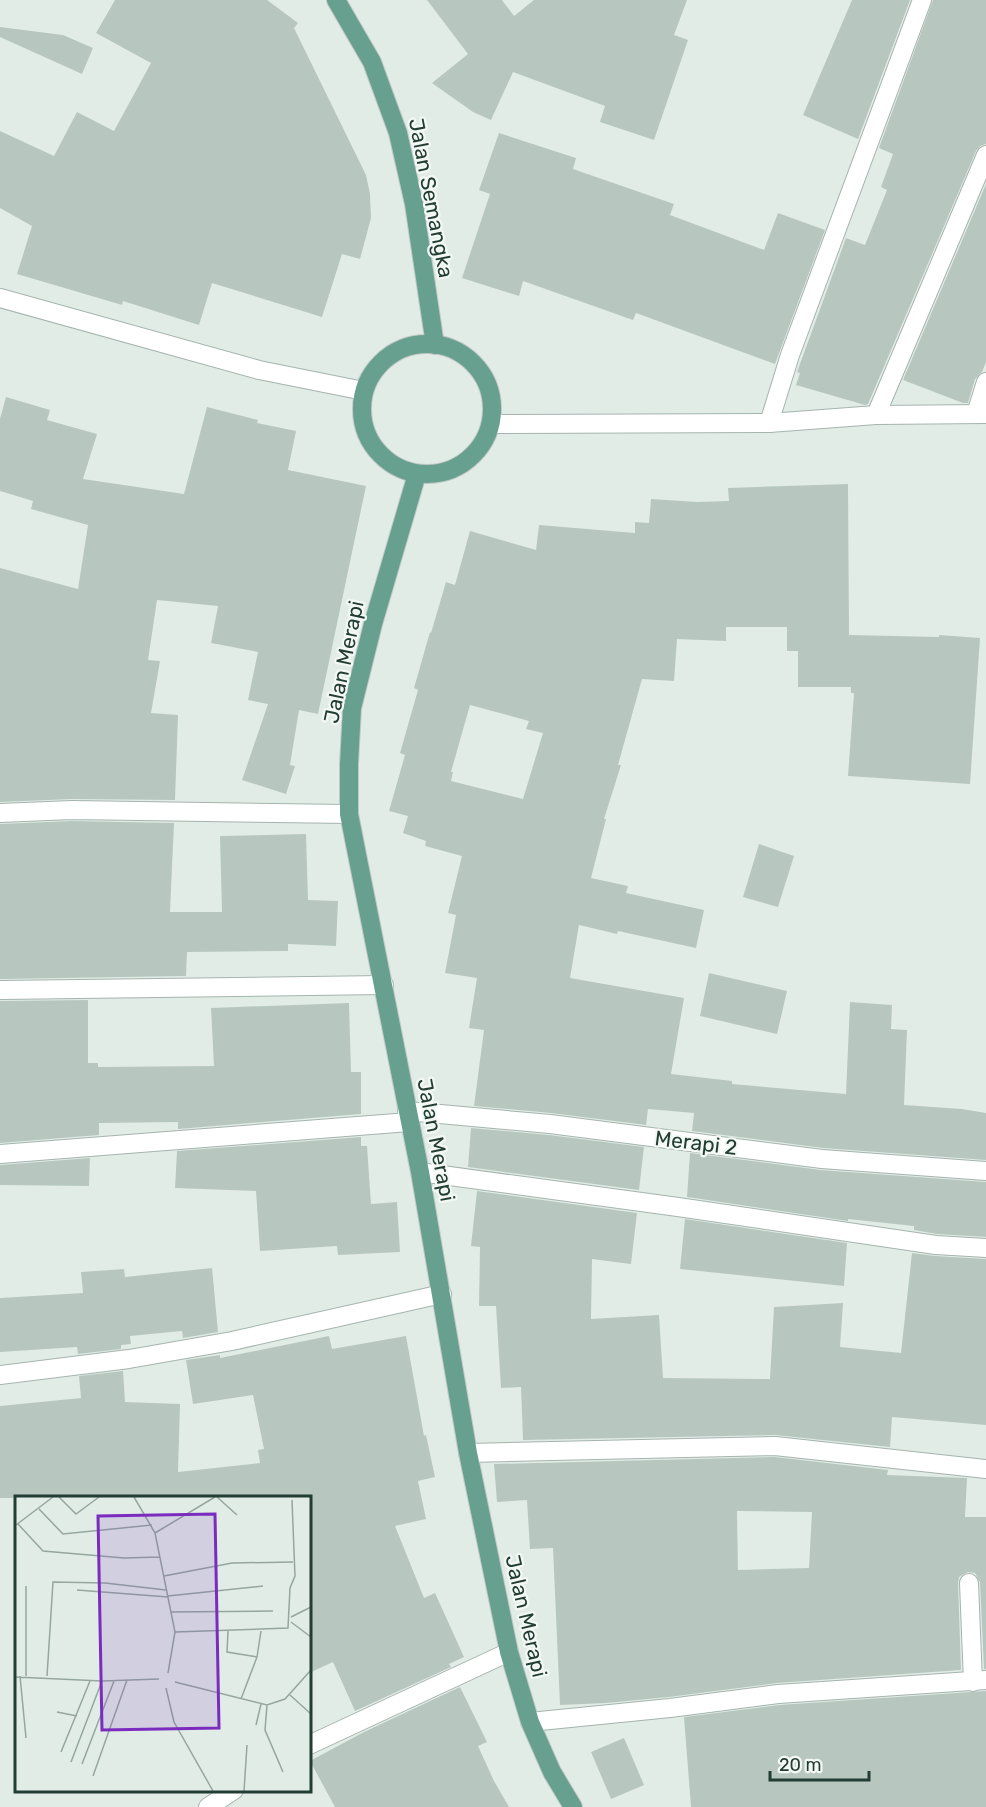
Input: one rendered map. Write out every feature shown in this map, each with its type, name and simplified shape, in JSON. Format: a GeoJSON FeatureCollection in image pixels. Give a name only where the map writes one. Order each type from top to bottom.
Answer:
{"type":"FeatureCollection","features":[{"type":"Feature","properties":{"kind":"main road","name":"Jalan Semangka"},"geometry":{"type":"LineString","coordinates":[[336,0],[372,62],[398,133],[414,204],[435,345]]}},
{"type":"Feature","properties":{"kind":"main road"},"geometry":{"type":"LineString","coordinates":[[435,345],[456,350],[474,363],[487,381],[493,402],[491,424],[476,453],[449,471],[417,474],[401,469],[388,461],[377,451],[368,437],[363,423],[364,391],[374,371],[391,355],[412,346],[435,345]]}},
{"type":"Feature","properties":{"kind":"main road","name":"Jalan Merapi"},"geometry":{"type":"LineString","coordinates":[[417,474],[373,624],[352,708],[349,814],[420,1172],[468,1453],[509,1652],[530,1722],[552,1772],[573,1807]]}},
{"type":"Feature","properties":{"kind":"street"},"geometry":{"type":"LineString","coordinates":[[769,423],[789,355],[922,0]]}},
{"type":"Feature","properties":{"kind":"street"},"geometry":{"type":"LineString","coordinates":[[876,415],[986,155]]}},
{"type":"Feature","properties":{"kind":"street"},"geometry":{"type":"LineString","coordinates":[[0,298],[259,370],[364,391]]}},
{"type":"Feature","properties":{"kind":"street"},"geometry":{"type":"LineString","coordinates":[[491,424],[769,423],[876,415],[981,414],[986,382]]}},
{"type":"Feature","properties":{"kind":"street"},"geometry":{"type":"LineString","coordinates":[[0,813],[72,810],[349,814]]}},
{"type":"Feature","properties":{"kind":"street"},"geometry":{"type":"LineString","coordinates":[[0,990],[384,985]]}},
{"type":"Feature","properties":{"kind":"street","name":"Merapi 2"},"geometry":{"type":"LineString","coordinates":[[0,1154],[408,1117],[550,1124],[822,1159],[986,1171]]}},
{"type":"Feature","properties":{"kind":"street"},"geometry":{"type":"LineString","coordinates":[[420,1172],[678,1206],[936,1245],[986,1248]]}},
{"type":"Feature","properties":{"kind":"street"},"geometry":{"type":"LineString","coordinates":[[0,1375],[129,1359],[221,1343],[442,1294]]}},
{"type":"Feature","properties":{"kind":"street"},"geometry":{"type":"LineString","coordinates":[[468,1453],[775,1446],[986,1469]]}},
{"type":"Feature","properties":{"kind":"street"},"geometry":{"type":"LineString","coordinates":[[530,1722],[778,1694],[980,1681],[969,1583]]}},
{"type":"Feature","properties":{"kind":"street"},"geometry":{"type":"LineString","coordinates":[[310,1745],[509,1652]]}},
{"type":"Feature","properties":{"kind":"street"},"geometry":{"type":"LineString","coordinates":[[208,1807],[232,1792]]}},
{"type":"Feature","properties":{"kind":"building"},"geometry":{"type":"Polygon","coordinates":[[[115,0],[267,0],[298,23],[294,28],[366,175],[370,194],[371,218],[360,259],[342,254],[322,317],[212,283],[199,325],[123,301],[122,305],[17,274],[32,226],[0,208],[0,131],[54,156],[77,112],[114,131],[151,63],[96,33],[115,0]]]}},
{"type":"Feature","properties":{"kind":"building"},"geometry":{"type":"Polygon","coordinates":[[[427,0],[502,0],[514,16],[534,0],[687,0],[674,35],[688,40],[654,140],[600,122],[605,106],[513,72],[491,120],[473,112],[432,83],[468,54],[427,0]]]}},
{"type":"Feature","properties":{"kind":"building"},"geometry":{"type":"Polygon","coordinates":[[[852,0],[910,0],[858,139],[803,115],[852,0]]]}},
{"type":"Feature","properties":{"kind":"building"},"geometry":{"type":"Polygon","coordinates":[[[933,0],[986,0],[986,144],[980,146],[976,151],[868,404],[865,405],[796,385],[800,373],[797,372],[846,238],[865,245],[887,190],[881,187],[893,154],[879,148],[933,0]]]}},
{"type":"Feature","properties":{"kind":"building"},"geometry":{"type":"Polygon","coordinates":[[[0,27],[63,35],[93,48],[82,74],[0,37],[0,27]]]}},
{"type":"Feature","properties":{"kind":"building"},"geometry":{"type":"Polygon","coordinates":[[[499,133],[576,158],[573,169],[674,204],[670,215],[764,250],[778,213],[825,230],[775,364],[636,313],[633,320],[523,281],[519,296],[462,278],[490,194],[479,190],[499,133]]]}},
{"type":"Feature","properties":{"kind":"building"},"geometry":{"type":"Polygon","coordinates":[[[986,184],[986,362],[982,372],[975,379],[968,403],[963,403],[903,380],[986,184]]]}},
{"type":"Feature","properties":{"kind":"building"},"geometry":{"type":"Polygon","coordinates":[[[6,397],[50,410],[47,420],[97,434],[83,479],[184,494],[207,407],[258,420],[257,423],[296,431],[288,470],[366,486],[318,714],[299,710],[290,765],[295,766],[286,794],[242,780],[268,704],[248,700],[258,652],[211,643],[218,606],[157,600],[148,660],[160,661],[151,713],[178,715],[175,800],[72,799],[0,802],[0,568],[78,589],[88,525],[31,509],[33,501],[0,491],[0,419],[6,397]]]}},
{"type":"Feature","properties":{"kind":"building"},"geometry":{"type":"Polygon","coordinates":[[[848,484],[849,635],[939,637],[939,635],[980,638],[970,784],[848,776],[854,693],[851,693],[851,687],[798,687],[798,651],[787,651],[787,627],[726,627],[726,641],[677,639],[674,681],[642,679],[618,765],[621,765],[604,819],[606,819],[591,878],[628,886],[626,893],[704,910],[696,948],[579,925],[570,978],[684,998],[671,1074],[732,1081],[732,1084],[846,1094],[850,1002],[892,1005],[891,1029],[907,1030],[904,1105],[986,1113],[986,1160],[823,1148],[692,1131],[694,1113],[648,1109],[646,1125],[474,1106],[484,1030],[469,1028],[477,978],[445,973],[456,915],[448,913],[462,856],[425,846],[426,841],[403,833],[408,816],[389,811],[405,755],[400,753],[418,690],[414,688],[446,582],[455,585],[470,531],[536,550],[539,525],[635,533],[635,522],[649,523],[651,499],[697,502],[729,501],[728,488],[848,484]],[[470,705],[451,772],[453,772],[451,781],[523,799],[543,733],[526,729],[529,721],[470,705]]]}},
{"type":"Feature","properties":{"kind":"building"},"geometry":{"type":"Polygon","coordinates":[[[72,821],[174,823],[170,912],[222,912],[220,836],[306,834],[308,900],[338,901],[336,946],[288,944],[288,951],[187,952],[186,976],[0,979],[0,824],[72,821]]]}},
{"type":"Feature","properties":{"kind":"building"},"geometry":{"type":"Polygon","coordinates":[[[759,844],[794,856],[778,907],[743,897],[759,844]]]}},
{"type":"Feature","properties":{"kind":"building"},"geometry":{"type":"Polygon","coordinates":[[[709,973],[787,991],[777,1034],[700,1016],[709,973]]]}},
{"type":"Feature","properties":{"kind":"building"},"geometry":{"type":"Polygon","coordinates":[[[88,1000],[88,1063],[98,1063],[98,1067],[214,1066],[211,1008],[349,1003],[351,1072],[361,1072],[361,1114],[178,1129],[178,1122],[99,1123],[99,1135],[0,1143],[0,1001],[88,1000]]]}},
{"type":"Feature","properties":{"kind":"building"},"geometry":{"type":"Polygon","coordinates":[[[471,1128],[644,1147],[639,1190],[468,1167],[471,1128]]]}},
{"type":"Feature","properties":{"kind":"building"},"geometry":{"type":"Polygon","coordinates":[[[361,1137],[361,1146],[367,1146],[371,1204],[397,1202],[400,1252],[338,1255],[337,1246],[260,1251],[256,1191],[175,1188],[177,1151],[361,1137]]]}},
{"type":"Feature","properties":{"kind":"building"},"geometry":{"type":"Polygon","coordinates":[[[690,1153],[821,1170],[986,1182],[986,1237],[937,1234],[914,1230],[914,1226],[848,1219],[848,1221],[687,1197],[690,1153]]]}},
{"type":"Feature","properties":{"kind":"building"},"geometry":{"type":"Polygon","coordinates":[[[90,1158],[89,1186],[0,1185],[0,1165],[90,1158]]]}},
{"type":"Feature","properties":{"kind":"building"},"geometry":{"type":"Polygon","coordinates":[[[477,1191],[637,1213],[631,1264],[592,1259],[591,1319],[659,1315],[663,1378],[770,1379],[774,1307],[843,1303],[840,1347],[901,1353],[912,1253],[986,1259],[986,1425],[892,1417],[890,1447],[775,1435],[523,1440],[521,1387],[501,1388],[496,1306],[479,1306],[480,1247],[471,1246],[477,1191]]]}},
{"type":"Feature","properties":{"kind":"building"},"geometry":{"type":"Polygon","coordinates":[[[685,1219],[847,1243],[844,1286],[680,1269],[685,1219]]]}},
{"type":"Feature","properties":{"kind":"building"},"geometry":{"type":"Polygon","coordinates":[[[212,1268],[218,1332],[183,1338],[182,1331],[130,1336],[131,1344],[121,1345],[121,1349],[78,1354],[77,1347],[0,1352],[0,1298],[83,1293],[81,1272],[124,1269],[125,1277],[212,1268]]]}},
{"type":"Feature","properties":{"kind":"building"},"geometry":{"type":"Polygon","coordinates":[[[329,1336],[332,1349],[406,1336],[424,1436],[426,1435],[435,1477],[418,1481],[426,1519],[395,1526],[424,1598],[435,1593],[464,1657],[449,1664],[451,1667],[355,1711],[333,1662],[310,1673],[310,1496],[15,1496],[15,1498],[0,1498],[0,1406],[81,1398],[79,1376],[123,1371],[125,1402],[180,1404],[178,1472],[260,1463],[258,1450],[264,1449],[253,1395],[193,1404],[186,1360],[220,1355],[220,1358],[329,1336]]]}},
{"type":"Feature","properties":{"kind":"building"},"geometry":{"type":"Polygon","coordinates":[[[775,1457],[888,1470],[887,1475],[967,1478],[965,1517],[986,1517],[986,1669],[984,1669],[980,1582],[975,1573],[968,1572],[959,1577],[958,1583],[961,1670],[777,1683],[669,1697],[560,1705],[553,1548],[530,1549],[527,1500],[497,1502],[494,1464],[775,1457]],[[737,1511],[738,1570],[809,1568],[812,1512],[737,1511]]]}},
{"type":"Feature","properties":{"kind":"building"},"geometry":{"type":"Polygon","coordinates":[[[460,1687],[487,1742],[478,1746],[509,1807],[335,1807],[310,1761],[364,1732],[460,1687]]]}},
{"type":"Feature","properties":{"kind":"building"},"geometry":{"type":"Polygon","coordinates":[[[986,1691],[986,1807],[691,1807],[684,1717],[779,1705],[986,1691]]]}},
{"type":"Feature","properties":{"kind":"building"},"geometry":{"type":"Polygon","coordinates":[[[624,1738],[644,1785],[611,1799],[591,1752],[624,1738]]]}}]}
